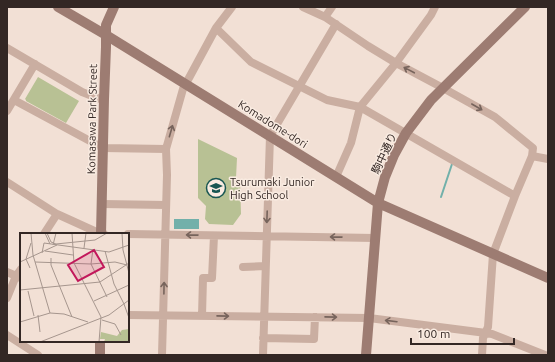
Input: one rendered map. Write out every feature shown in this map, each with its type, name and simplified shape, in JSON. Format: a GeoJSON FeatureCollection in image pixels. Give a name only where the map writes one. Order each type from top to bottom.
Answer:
{"type":"FeatureCollection","features":[{"type":"Feature","properties":{"kind":"street","name":"Komadome-dori"},"geometry":{"type":"LineString","coordinates":[[58,7],[378,203],[548,278]]}},
{"type":"Feature","properties":{"kind":"street","name":"Komasawa Park Street"},"geometry":{"type":"LineString","coordinates":[[103,233],[102,204],[106,25],[114,7]]}},
{"type":"Feature","properties":{"kind":"street"},"geometry":{"type":"LineString","coordinates":[[303,7],[325,17],[396,63],[495,118],[533,148],[532,156],[493,254],[488,327],[483,338],[482,355]]}},
{"type":"Feature","properties":{"kind":"street"},"geometry":{"type":"LineString","coordinates":[[325,17],[332,7]]}},
{"type":"Feature","properties":{"kind":"street"},"geometry":{"type":"LineString","coordinates":[[336,177],[351,143],[360,107],[396,63],[435,7]]}},
{"type":"Feature","properties":{"kind":"street","name":"駒中通り"},"geometry":{"type":"LineString","coordinates":[[366,355],[378,203],[387,171],[406,133],[429,103],[526,7]]}},
{"type":"Feature","properties":{"kind":"street"},"geometry":{"type":"LineString","coordinates":[[162,355],[167,175],[166,149],[185,84],[216,28],[229,8]]}},
{"type":"Feature","properties":{"kind":"street"},"geometry":{"type":"LineString","coordinates":[[262,355],[270,136],[336,24]]}},
{"type":"Feature","properties":{"kind":"street"},"geometry":{"type":"LineString","coordinates":[[216,28],[250,62],[327,100],[360,107],[515,196]]}},
{"type":"Feature","properties":{"kind":"street"},"geometry":{"type":"LineString","coordinates":[[7,48],[82,92],[100,99],[104,99]]}},
{"type":"Feature","properties":{"kind":"street"},"geometry":{"type":"LineString","coordinates":[[7,111],[35,64]]}},
{"type":"Feature","properties":{"kind":"street"},"geometry":{"type":"LineString","coordinates":[[14,100],[103,148],[166,149]]}},
{"type":"Feature","properties":{"kind":"street"},"geometry":{"type":"LineString","coordinates":[[532,156],[548,160]]}},
{"type":"Feature","properties":{"kind":"street"},"geometry":{"type":"LineString","coordinates":[[7,182],[57,214],[101,233]]}},
{"type":"Feature","properties":{"kind":"street"},"geometry":{"type":"LineString","coordinates":[[102,204],[166,205]]}},
{"type":"Feature","properties":{"kind":"street"},"geometry":{"type":"LineString","coordinates":[[45,233],[57,214]]}},
{"type":"Feature","properties":{"kind":"street"},"geometry":{"type":"LineString","coordinates":[[129,234],[375,238]]}},
{"type":"Feature","properties":{"kind":"street"},"geometry":{"type":"LineString","coordinates":[[202,316],[203,278],[212,278],[214,236]]}},
{"type":"Feature","properties":{"kind":"street"},"geometry":{"type":"LineString","coordinates":[[243,267],[265,266]]}},
{"type":"Feature","properties":{"kind":"street"},"geometry":{"type":"LineString","coordinates":[[7,272],[19,274],[7,298]]}},
{"type":"Feature","properties":{"kind":"street"},"geometry":{"type":"LineString","coordinates":[[129,315],[369,318],[492,334],[545,355]]}},
{"type":"Feature","properties":{"kind":"street"},"geometry":{"type":"LineString","coordinates":[[263,338],[314,339],[315,317]]}},
{"type":"Feature","properties":{"kind":"street"},"geometry":{"type":"LineString","coordinates":[[7,335],[38,355]]}},
{"type":"Feature","properties":{"kind":"street"},"geometry":{"type":"LineString","coordinates":[[100,342],[100,355]]}},
{"type":"Feature","properties":{"kind":"green space"},"geometry":{"type":"Polygon","coordinates":[[[38,77],[79,101],[66,123],[26,101],[25,99],[38,77]]]}},
{"type":"Feature","properties":{"kind":"green space"},"geometry":{"type":"Polygon","coordinates":[[[198,139],[237,158],[236,178],[240,181],[241,214],[233,225],[209,224],[205,219],[206,206],[198,198],[198,139]]]}},
{"type":"Feature","properties":{"kind":"water"},"geometry":{"type":"Polygon","coordinates":[[[174,219],[199,219],[199,229],[174,229],[174,219]]]}},
{"type":"Feature","properties":{"kind":"waterway"},"geometry":{"type":"LineString","coordinates":[[441,197],[452,164]]}},
{"type":"Feature","properties":{"kind":"place","name":"Tsurumaki Junior High School"},"geometry":{"type":"Point","coordinates":[216,188]}}]}
